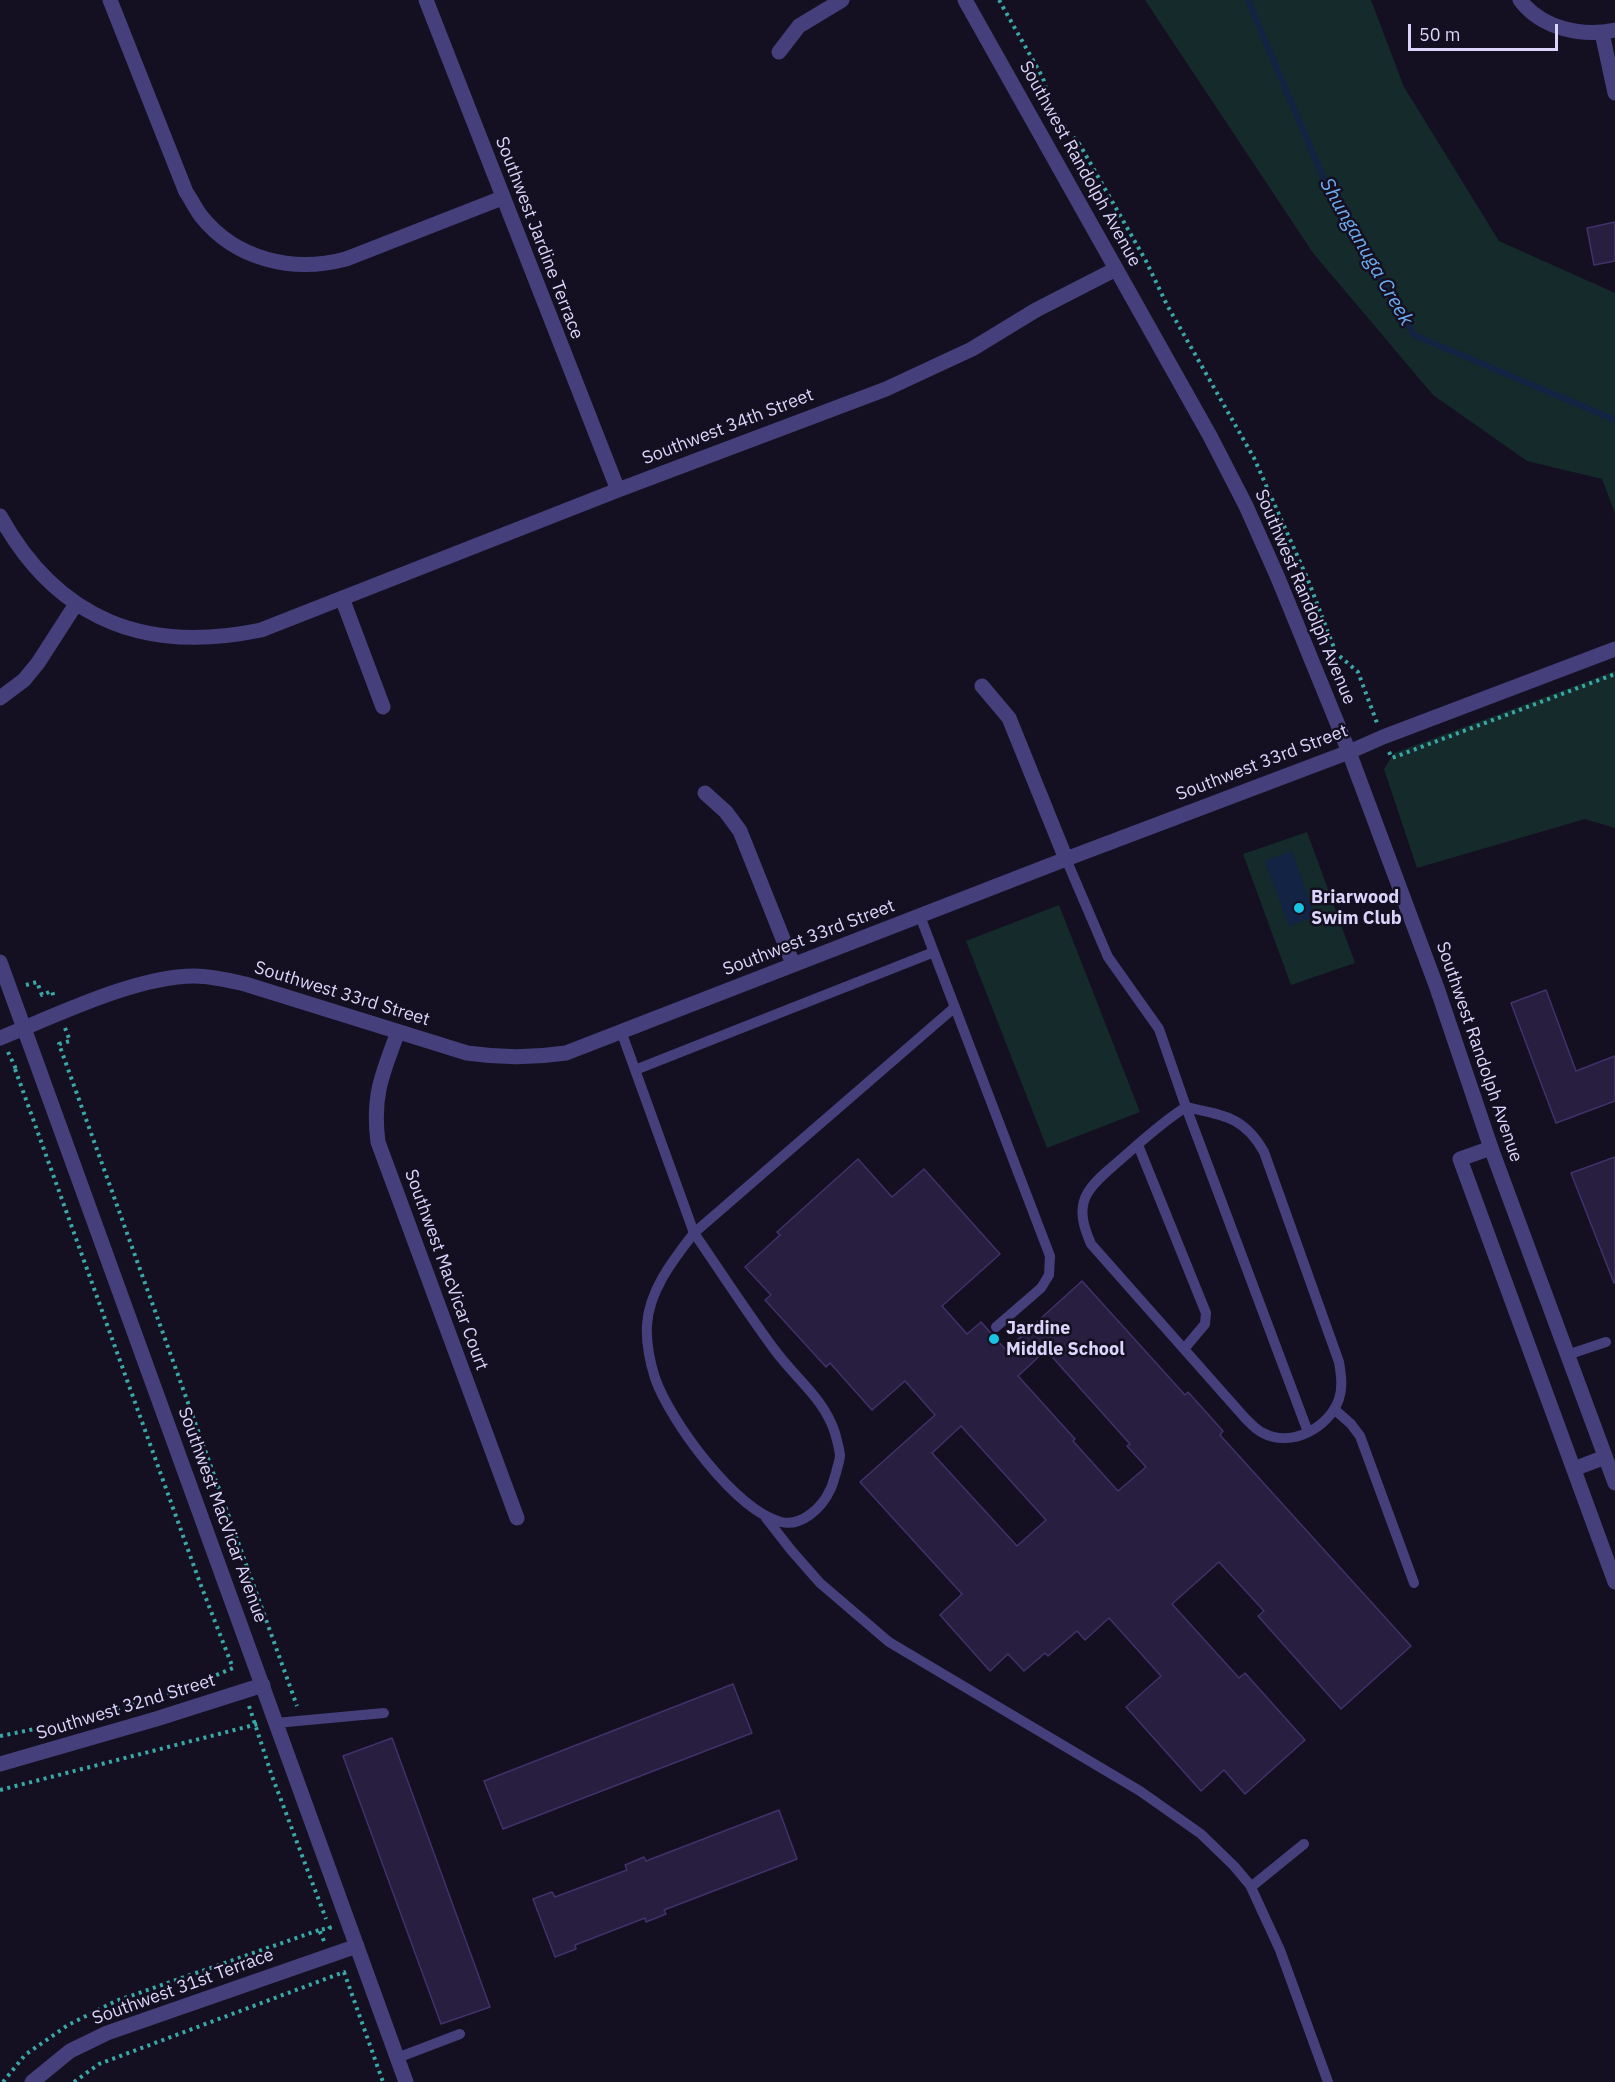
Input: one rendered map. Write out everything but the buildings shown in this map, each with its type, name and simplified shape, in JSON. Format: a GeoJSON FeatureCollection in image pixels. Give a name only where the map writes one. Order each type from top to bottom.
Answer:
{"type":"FeatureCollection","features":[{"type":"Feature","properties":{"kind":"street"},"geometry":{"type":"LineString","coordinates":[[111,0],[186,192],[214,230],[247,252],[269,261],[293,265],[329,263],[345,259],[502,198]]}},
{"type":"Feature","properties":{"kind":"street","name":"Southwest Jardine Terrace"},"geometry":{"type":"LineString","coordinates":[[426,0],[618,490]]}},
{"type":"Feature","properties":{"kind":"street"},"geometry":{"type":"LineString","coordinates":[[779,52],[799,26],[842,0]]}},
{"type":"Feature","properties":{"kind":"street","name":"Southwest Randolph Avenue"},"geometry":{"type":"LineString","coordinates":[[965,0],[1210,436],[1246,506],[1349,752],[1437,988],[1491,1148],[1615,1483]]}},
{"type":"Feature","properties":{"kind":"street"},"geometry":{"type":"LineString","coordinates":[[1520,0],[1534,14],[1559,27],[1573,32],[1609,32],[1615,93]]}},
{"type":"Feature","properties":{"kind":"street","name":"Southwest 34th Street"},"geometry":{"type":"LineString","coordinates":[[76,604],[105,620],[136,631],[169,637],[202,639],[261,630],[618,490],[886,389],[947,362],[997,335],[1036,310],[1116,268]]}},
{"type":"Feature","properties":{"kind":"street"},"geometry":{"type":"LineString","coordinates":[[0,516],[25,555],[49,581],[76,604],[38,663],[24,680],[0,698]]}},
{"type":"Feature","properties":{"kind":"street"},"geometry":{"type":"LineString","coordinates":[[342,598],[383,707]]}},
{"type":"Feature","properties":{"kind":"street","name":"Southwest 33rd Street"},"geometry":{"type":"LineString","coordinates":[[0,1038],[129,988],[164,979],[194,976],[219,978],[245,984],[467,1053],[507,1058],[566,1053],[1615,649]]}},
{"type":"Feature","properties":{"kind":"street"},"geometry":{"type":"LineString","coordinates":[[982,686],[1009,718],[1066,859]]}},
{"type":"Feature","properties":{"kind":"street"},"geometry":{"type":"LineString","coordinates":[[705,793],[726,812],[740,831],[793,964]]}},
{"type":"Feature","properties":{"kind":"street","name":"Southwest MacVicar Avenue"},"geometry":{"type":"LineString","coordinates":[[0,962],[406,2082]]}},
{"type":"Feature","properties":{"kind":"street","name":"Southwest MacVicar Court"},"geometry":{"type":"LineString","coordinates":[[398,1032],[377,1094],[375,1118],[378,1142],[517,1518]]}},
{"type":"Feature","properties":{"kind":"street"},"geometry":{"type":"LineString","coordinates":[[1491,1148],[1460,1159],[1615,1582]]}},
{"type":"Feature","properties":{"kind":"street"},"geometry":{"type":"LineString","coordinates":[[1574,1469],[1605,1456]]}},
{"type":"Feature","properties":{"kind":"street","name":"Southwest 32nd Street"},"geometry":{"type":"LineString","coordinates":[[0,1764],[146,1723],[262,1685]]}},
{"type":"Feature","properties":{"kind":"street","name":"Southwest 31st Terrace"},"geometry":{"type":"LineString","coordinates":[[32,2082],[70,2051],[106,2033],[357,1946]]}},
{"type":"Feature","properties":{"kind":"lane"},"geometry":{"type":"LineString","coordinates":[[1066,859],[1108,957],[1159,1029],[1308,1432]]}},
{"type":"Feature","properties":{"kind":"lane"},"geometry":{"type":"LineString","coordinates":[[920,916],[1050,1256],[1049,1275],[1041,1288],[996,1327]]}},
{"type":"Feature","properties":{"kind":"lane"},"geometry":{"type":"LineString","coordinates":[[635,1070],[934,952]]}},
{"type":"Feature","properties":{"kind":"lane"},"geometry":{"type":"LineString","coordinates":[[955,1007],[694,1233],[675,1258],[653,1297],[647,1324],[649,1352],[656,1379],[669,1406],[693,1444],[715,1472],[766,1518],[820,1583],[888,1642],[1140,1791],[1201,1834],[1234,1866],[1251,1887],[1280,1950],[1328,2082]]}},
{"type":"Feature","properties":{"kind":"lane"},"geometry":{"type":"LineString","coordinates":[[621,1031],[694,1233],[775,1351],[820,1403],[834,1432],[840,1457],[830,1490],[816,1509],[800,1521],[784,1523],[766,1518]]}},
{"type":"Feature","properties":{"kind":"lane"},"geometry":{"type":"LineString","coordinates":[[1186,1107],[1227,1115],[1246,1128],[1264,1152],[1339,1362],[1342,1380],[1340,1398],[1320,1426],[1284,1439],[1262,1433],[1245,1418],[1090,1244],[1084,1229],[1082,1212],[1087,1194],[1102,1176],[1138,1145],[1162,1122],[1186,1107]]}},
{"type":"Feature","properties":{"kind":"lane"},"geometry":{"type":"LineString","coordinates":[[1138,1145],[1206,1313],[1205,1324],[1184,1349]]}},
{"type":"Feature","properties":{"kind":"lane"},"geometry":{"type":"LineString","coordinates":[[1567,1355],[1606,1342]]}},
{"type":"Feature","properties":{"kind":"lane"},"geometry":{"type":"LineString","coordinates":[[1334,1409],[1351,1424],[1360,1436],[1414,1583]]}},
{"type":"Feature","properties":{"kind":"lane"},"geometry":{"type":"LineString","coordinates":[[276,1722],[384,1713]]}},
{"type":"Feature","properties":{"kind":"lane"},"geometry":{"type":"LineString","coordinates":[[1251,1887],[1304,1844]]}},
{"type":"Feature","properties":{"kind":"lane"},"geometry":{"type":"LineString","coordinates":[[397,2058],[460,2034]]}},
{"type":"Feature","properties":{"kind":"path"},"geometry":{"type":"LineString","coordinates":[[999,0],[1042,78],[1053,113],[1080,145],[1254,458],[1308,580],[1336,652],[1358,672],[1392,758],[1615,674]]}},
{"type":"Feature","properties":{"kind":"path"},"geometry":{"type":"LineString","coordinates":[[0,1790],[104,1765],[255,1724],[276,1722],[298,1706],[62,1054]]}},
{"type":"Feature","properties":{"kind":"path"},"geometry":{"type":"LineString","coordinates":[[0,1736],[52,1726],[175,1690],[233,1668],[196,1572],[15,1069]]}},
{"type":"Feature","properties":{"kind":"path"},"geometry":{"type":"LineString","coordinates":[[3,2082],[25,2055],[68,2025],[116,2001],[330,1928],[303,1859],[245,1691]]}},
{"type":"Feature","properties":{"kind":"path"},"geometry":{"type":"LineString","coordinates":[[319,1930],[338,1974]]}},
{"type":"Feature","properties":{"kind":"path"},"geometry":{"type":"LineString","coordinates":[[74,2082],[99,2064],[344,1972],[383,2082]]}},
{"type":"Feature","properties":{"kind":"green space"},"geometry":{"type":"Polygon","coordinates":[[[1145,0],[1371,0],[1404,87],[1499,241],[1615,293],[1615,513],[1602,479],[1527,461],[1433,395],[1313,253],[1145,0]]]}},
{"type":"Feature","properties":{"kind":"green space"},"geometry":{"type":"Polygon","coordinates":[[[1615,671],[1615,828],[1585,819],[1417,868],[1384,769],[1394,753],[1615,671]]]}},
{"type":"Feature","properties":{"kind":"green space","name":"Briarwood Swim Club"},"geometry":{"type":"Polygon","coordinates":[[[1307,832],[1355,963],[1291,985],[1243,854],[1307,832]]]}},
{"type":"Feature","properties":{"kind":"green space"},"geometry":{"type":"Polygon","coordinates":[[[1059,905],[1140,1112],[1047,1148],[966,941],[1059,905]]]}},
{"type":"Feature","properties":{"kind":"water"},"geometry":{"type":"Polygon","coordinates":[[[1292,851],[1315,917],[1289,926],[1265,861],[1292,851]]]}},
{"type":"Feature","properties":{"kind":"waterway","name":"Shunganuga Creek"},"geometry":{"type":"LineString","coordinates":[[1248,0],[1331,196],[1414,335],[1615,420]]}},
{"type":"Feature","properties":{"kind":"place","name":"Briarwood Swim Club"},"geometry":{"type":"Point","coordinates":[1299,908]}},
{"type":"Feature","properties":{"kind":"place","name":"Jardine Middle School"},"geometry":{"type":"Point","coordinates":[994,1339]}}]}
